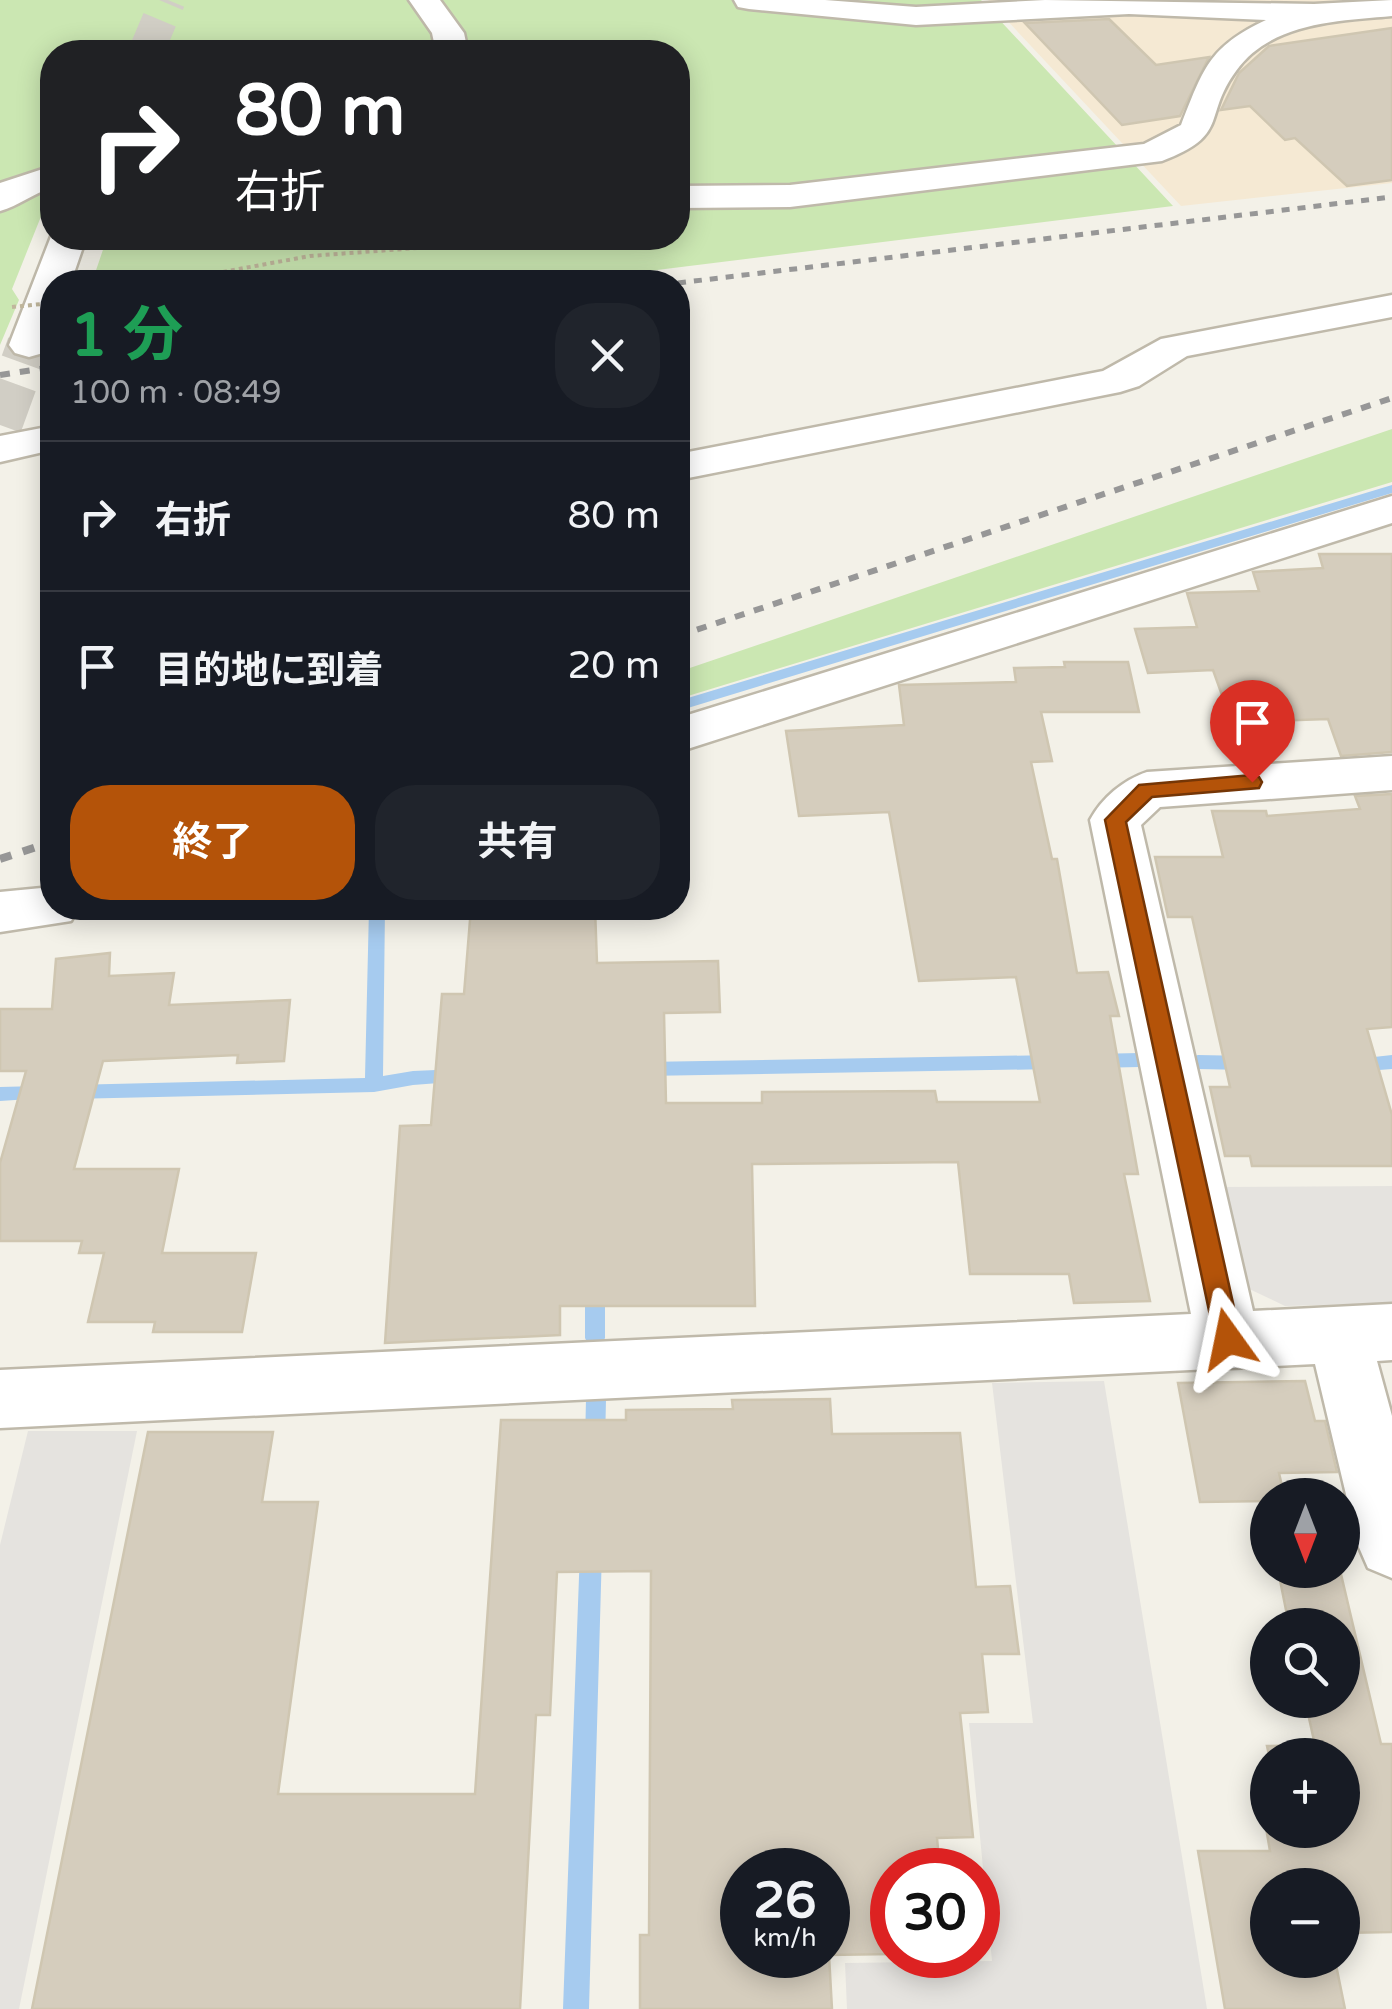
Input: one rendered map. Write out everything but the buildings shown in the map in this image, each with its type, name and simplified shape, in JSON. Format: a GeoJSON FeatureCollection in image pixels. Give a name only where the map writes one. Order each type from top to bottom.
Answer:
{"type":"FeatureCollection","features":[{"type":"Feature","properties":{"kind":"street"},"geometry":{"type":"LineString","coordinates":[[424,0],[449,40]]}},
{"type":"Feature","properties":{"kind":"street"},"geometry":{"type":"LineString","coordinates":[[749,0],[916,16],[1093,4],[1159,3],[1314,13],[1392,8]]}},
{"type":"Feature","properties":{"kind":"street"},"geometry":{"type":"LineString","coordinates":[[690,198],[790,196],[1150,154],[1177,145],[1198,129],[1218,72],[1237,49],[1314,13]]}},
{"type":"Feature","properties":{"kind":"street"},"geometry":{"type":"LineString","coordinates":[[0,200],[20,186],[40,180]]}},
{"type":"Feature","properties":{"kind":"street"},"geometry":{"type":"LineString","coordinates":[[690,465],[1106,383],[1125,378],[1175,347],[1392,306]]}},
{"type":"Feature","properties":{"kind":"street"},"geometry":{"type":"LineString","coordinates":[[29,344],[40,314]]}},
{"type":"Feature","properties":{"kind":"street"},"geometry":{"type":"LineString","coordinates":[[0,449],[40,441]]}},
{"type":"Feature","properties":{"kind":"street"},"geometry":{"type":"LineString","coordinates":[[690,731],[1392,508]]}},
{"type":"Feature","properties":{"kind":"street"},"geometry":{"type":"LineString","coordinates":[[1228,1339],[1115,820],[1147,790],[1392,773]]}},
{"type":"Feature","properties":{"kind":"street"},"geometry":{"type":"LineString","coordinates":[[0,912],[40,909]]}},
{"type":"Feature","properties":{"kind":"street"},"geometry":{"type":"LineString","coordinates":[[0,1400],[1366,1333],[1392,1545]]}},
{"type":"Feature","properties":{"kind":"path"},"geometry":{"type":"LineString","coordinates":[[210,270],[328,252],[389,250]]}},
{"type":"Feature","properties":{"kind":"path"},"geometry":{"type":"LineString","coordinates":[[12,307],[40,304]]}},
{"type":"Feature","properties":{"kind":"shaded area"},"geometry":{"type":"Polygon","coordinates":[[[988,0],[1392,0],[1392,183],[1181,206],[988,0]]]}},
{"type":"Feature","properties":{"kind":"shaded area"},"geometry":{"type":"Polygon","coordinates":[[[1392,1186],[1392,1303],[1285,1306],[1243,1286],[1222,1187],[1392,1186]]]}},
{"type":"Feature","properties":{"kind":"shaded area"},"geometry":{"type":"Polygon","coordinates":[[[1104,1381],[1207,2009],[847,2009],[846,1978],[850,1978],[850,1963],[870,1963],[870,1978],[1000,1978],[1000,1848],[981,1848],[969,1723],[1033,1723],[992,1383],[1104,1381]]]}},
{"type":"Feature","properties":{"kind":"shaded area"},"geometry":{"type":"Polygon","coordinates":[[[28,1431],[137,1431],[19,2009],[0,2009],[0,1545],[28,1431]]]}},
{"type":"Feature","properties":{"kind":"green space"},"geometry":{"type":"Polygon","coordinates":[[[0,0],[981,0],[1173,206],[657,270],[96,270],[103,250],[690,250],[690,40],[40,40],[40,219],[12,289],[19,300],[0,345],[0,0]]]}},
{"type":"Feature","properties":{"kind":"green space"},"geometry":{"type":"Polygon","coordinates":[[[1392,429],[1392,482],[690,695],[690,668],[1392,429]]]}},
{"type":"Feature","properties":{"kind":"waterway"},"geometry":{"type":"LineString","coordinates":[[690,702],[1392,489]]}},
{"type":"Feature","properties":{"kind":"waterway"},"geometry":{"type":"LineString","coordinates":[[374,1085],[377,920]]}},
{"type":"Feature","properties":{"kind":"waterway"},"geometry":{"type":"LineString","coordinates":[[1094,1061],[1139,1060]]}},
{"type":"Feature","properties":{"kind":"waterway"},"geometry":{"type":"LineString","coordinates":[[644,1069],[1053,1062]]}},
{"type":"Feature","properties":{"kind":"waterway"},"geometry":{"type":"LineString","coordinates":[[1198,1062],[1247,1063]]}},
{"type":"Feature","properties":{"kind":"waterway"},"geometry":{"type":"LineString","coordinates":[[1353,1065],[1392,1062]]}},
{"type":"Feature","properties":{"kind":"waterway"},"geometry":{"type":"LineString","coordinates":[[374,1085],[459,1076]]}},
{"type":"Feature","properties":{"kind":"waterway"},"geometry":{"type":"LineString","coordinates":[[70,1092],[374,1085]]}},
{"type":"Feature","properties":{"kind":"waterway"},"geometry":{"type":"LineString","coordinates":[[0,1094],[39,1093]]}},
{"type":"Feature","properties":{"kind":"waterway"},"geometry":{"type":"LineString","coordinates":[[595,1283],[595,1338]]}},
{"type":"Feature","properties":{"kind":"waterway"},"geometry":{"type":"LineString","coordinates":[[595,1444],[596,1399]]}},
{"type":"Feature","properties":{"kind":"waterway"},"geometry":{"type":"LineString","coordinates":[[576,2009],[591,1550]]}},
{"type":"Feature","properties":{"kind":"tunnel"},"geometry":{"type":"LineString","coordinates":[[151,40],[168,0]]}},
{"type":"Feature","properties":{"kind":"tunnel"},"geometry":{"type":"LineString","coordinates":[[0,425],[29,345]]}},
{"type":"Feature","properties":{"kind":"railway"},"geometry":{"type":"LineString","coordinates":[[690,282],[1392,197]]}},
{"type":"Feature","properties":{"kind":"railway"},"geometry":{"type":"LineString","coordinates":[[0,375],[40,369]]}},
{"type":"Feature","properties":{"kind":"railway"},"geometry":{"type":"LineString","coordinates":[[690,632],[1392,398]]}},
{"type":"Feature","properties":{"kind":"railway"},"geometry":{"type":"LineString","coordinates":[[0,859],[40,846]]}},
{"type":"Feature","properties":{"kind":"route"},"geometry":{"type":"LineString","coordinates":[[1228,1339],[1115,820],[1147,790],[1252,782]]}}]}
